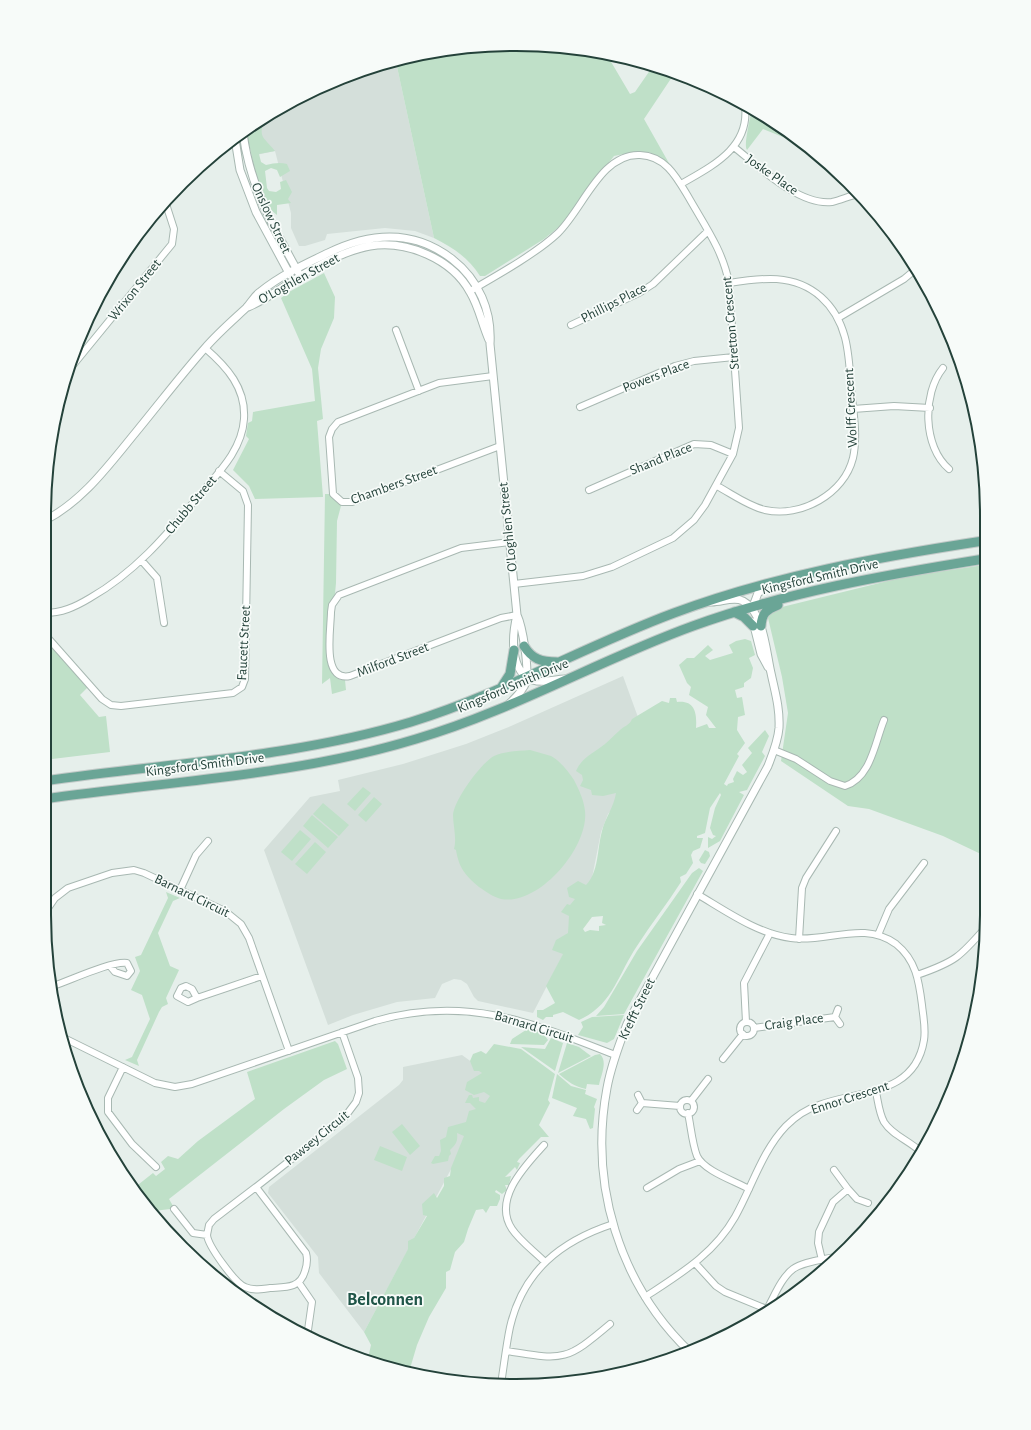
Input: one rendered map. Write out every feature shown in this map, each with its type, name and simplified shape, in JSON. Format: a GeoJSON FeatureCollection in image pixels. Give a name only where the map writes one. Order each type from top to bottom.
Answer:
{"type":"FeatureCollection","features":[{"type":"Feature","properties":{"kind":"main road","name":"Kingsford Smith Drive"},"geometry":{"type":"LineString","coordinates":[[51,780],[313,746],[413,721],[500,689],[645,624],[706,602],[774,581],[845,564],[980,542]]}},
{"type":"Feature","properties":{"kind":"main road","name":"Kingsford Smith Drive"},"geometry":{"type":"LineString","coordinates":[[51,798],[244,775],[316,764],[418,739],[458,725],[509,704],[653,641],[734,612],[806,592],[851,582],[980,560]]}},
{"type":"Feature","properties":{"kind":"main road"},"geometry":{"type":"LineString","coordinates":[[734,612],[757,626],[767,610],[806,592]]}},
{"type":"Feature","properties":{"kind":"main road"},"geometry":{"type":"LineString","coordinates":[[524,646],[529,654],[538,660],[560,662]]}},
{"type":"Feature","properties":{"kind":"main road"},"geometry":{"type":"LineString","coordinates":[[500,689],[510,674],[514,650]]}},
{"type":"Feature","properties":{"kind":"street"},"geometry":{"type":"LineString","coordinates":[[681,184],[717,162],[734,148],[744,128],[745,111]]}},
{"type":"Feature","properties":{"kind":"street","name":"Onslow Street"},"geometry":{"type":"LineString","coordinates":[[244,139],[249,168],[264,210],[300,276]]}},
{"type":"Feature","properties":{"kind":"street","name":"Onslow Street"},"geometry":{"type":"LineString","coordinates":[[236,145],[240,170],[256,212],[292,280]]}},
{"type":"Feature","properties":{"kind":"street","name":"Joske Place"},"geometry":{"type":"LineString","coordinates":[[734,148],[782,185],[808,198],[830,202],[852,196]]}},
{"type":"Feature","properties":{"kind":"street","name":"Stretton Crescent"},"geometry":{"type":"LineString","coordinates":[[470,291],[550,240],[566,224],[606,169],[619,159],[639,155],[657,159],[673,172],[708,231],[726,266],[729,283],[739,428],[733,454],[717,486],[694,520],[672,538],[656,547],[595,573],[571,578],[514,584]]}},
{"type":"Feature","properties":{"kind":"street"},"geometry":{"type":"LineString","coordinates":[[240,170],[249,168]]}},
{"type":"Feature","properties":{"kind":"street","name":"Wrixon Street"},"geometry":{"type":"LineString","coordinates":[[79,358],[172,244],[174,230],[167,208]]}},
{"type":"Feature","properties":{"kind":"street","name":"Phillips Place"},"geometry":{"type":"LineString","coordinates":[[571,325],[639,294],[653,284],[708,231]]}},
{"type":"Feature","properties":{"kind":"street","name":"O'Loghlen Street"},"geometry":{"type":"LineString","coordinates":[[51,517],[62,511],[86,491],[205,348],[248,307],[259,292],[288,273],[346,244],[366,238],[377,236],[402,238],[431,246],[459,265],[477,287],[486,306],[491,328],[490,344],[500,446],[517,615],[522,626],[526,677],[526,683],[521,691],[509,704]]}},
{"type":"Feature","properties":{"kind":"street","name":"O'Loghlen Street"},"geometry":{"type":"LineString","coordinates":[[248,307],[292,280],[348,253],[371,246],[398,246],[422,252],[441,262],[460,278],[470,291],[479,310],[490,344]]}},
{"type":"Feature","properties":{"kind":"street"},"geometry":{"type":"LineString","coordinates":[[838,318],[904,279],[912,273]]}},
{"type":"Feature","properties":{"kind":"street","name":"Wolff Crescent"},"geometry":{"type":"LineString","coordinates":[[717,486],[754,506],[765,510],[787,511],[817,502],[837,486],[850,465],[855,447],[848,348],[844,331],[838,318],[820,296],[792,282],[765,277],[729,283]]}},
{"type":"Feature","properties":{"kind":"street"},"geometry":{"type":"LineString","coordinates":[[396,330],[419,391]]}},
{"type":"Feature","properties":{"kind":"street","name":"Chubb Street"},"geometry":{"type":"LineString","coordinates":[[51,613],[61,612],[81,603],[112,585],[142,561],[167,535],[238,445],[244,418],[240,392],[232,375],[226,367],[205,348]]}},
{"type":"Feature","properties":{"kind":"street","name":"Powers Place"},"geometry":{"type":"LineString","coordinates":[[580,407],[675,366],[694,361],[734,358]]}},
{"type":"Feature","properties":{"kind":"street"},"geometry":{"type":"LineString","coordinates":[[943,368],[934,382],[929,423],[934,448],[943,464],[949,469]]}},
{"type":"Feature","properties":{"kind":"street","name":"Chambers Street"},"geometry":{"type":"LineString","coordinates":[[493,376],[450,381],[342,420],[332,429],[329,442],[333,490],[338,501],[347,503],[352,502],[500,446]]}},
{"type":"Feature","properties":{"kind":"street"},"geometry":{"type":"LineString","coordinates":[[853,408],[894,406],[930,408]]}},
{"type":"Feature","properties":{"kind":"street","name":"Shand Place"},"geometry":{"type":"LineString","coordinates":[[589,490],[694,444],[711,445],[733,454]]}},
{"type":"Feature","properties":{"kind":"street","name":"Faucett Street"},"geometry":{"type":"LineString","coordinates":[[51,641],[102,699],[110,705],[121,706],[233,693],[240,689],[245,679],[248,505],[243,491],[219,471]]}},
{"type":"Feature","properties":{"kind":"street","name":"Milford Street"},"geometry":{"type":"LineString","coordinates":[[510,542],[461,548],[339,595],[332,605],[331,612],[331,667],[337,674],[346,677],[350,676],[501,618],[517,615]]}},
{"type":"Feature","properties":{"kind":"street"},"geometry":{"type":"LineString","coordinates":[[142,561],[157,578],[164,623]]}},
{"type":"Feature","properties":{"kind":"street"},"geometry":{"type":"LineString","coordinates":[[706,602],[719,603],[732,599],[742,600],[752,607],[758,592],[774,581]]}},
{"type":"Feature","properties":{"kind":"street","name":"Krefft Street"},"geometry":{"type":"LineString","coordinates":[[685,1347],[665,1326],[645,1297],[625,1260],[613,1224],[606,1196],[602,1168],[605,1101],[615,1055],[627,1024],[768,766],[774,750],[779,728],[777,696],[752,607]]}},
{"type":"Feature","properties":{"kind":"street","name":"O'Loghlen Street"},"geometry":{"type":"LineString","coordinates":[[517,615],[514,625],[514,650],[516,662],[526,677]]}},
{"type":"Feature","properties":{"kind":"street"},"geometry":{"type":"LineString","coordinates":[[526,677],[534,681],[565,679]]}},
{"type":"Feature","properties":{"kind":"street"},"geometry":{"type":"LineString","coordinates":[[774,750],[796,759],[830,781],[846,786],[856,782],[865,770],[884,720]]}},
{"type":"Feature","properties":{"kind":"street"},"geometry":{"type":"LineString","coordinates":[[799,939],[802,888],[806,878],[836,831]]}},
{"type":"Feature","properties":{"kind":"street"},"geometry":{"type":"LineString","coordinates":[[180,890],[196,855],[208,841]]}},
{"type":"Feature","properties":{"kind":"street"},"geometry":{"type":"LineString","coordinates":[[878,935],[889,909],[924,863]]}},
{"type":"Feature","properties":{"kind":"street","name":"Barnard Circuit"},"geometry":{"type":"LineString","coordinates":[[51,904],[55,898],[68,888],[123,870],[144,873],[225,911],[241,924],[250,938],[288,1051]]}},
{"type":"Feature","properties":{"kind":"street","name":"Ennor Crescent"},"geometry":{"type":"LineString","coordinates":[[645,1297],[696,1263],[724,1234],[735,1217],[776,1138],[798,1116],[818,1105],[876,1092],[903,1078],[915,1064],[921,1052],[925,1029],[917,975],[911,961],[894,943],[878,935],[854,932],[799,939],[770,933],[697,894]]}},
{"type":"Feature","properties":{"kind":"street"},"geometry":{"type":"LineString","coordinates":[[746,1022],[744,983],[770,933]]}},
{"type":"Feature","properties":{"kind":"street"},"geometry":{"type":"LineString","coordinates":[[917,975],[954,961],[979,934]]}},
{"type":"Feature","properties":{"kind":"street"},"geometry":{"type":"LineString","coordinates":[[57,985],[110,966]]}},
{"type":"Feature","properties":{"kind":"street"},"geometry":{"type":"LineString","coordinates":[[197,998],[262,976]]}},
{"type":"Feature","properties":{"kind":"street","name":"Craig Place"},"geometry":{"type":"LineString","coordinates":[[835,1017],[838,1009]]}},
{"type":"Feature","properties":{"kind":"street","name":"Barnard Circuit"},"geometry":{"type":"LineString","coordinates":[[69,1040],[165,1086],[181,1087],[396,1015],[424,1011],[450,1010],[501,1015],[547,1028],[615,1055]]}},
{"type":"Feature","properties":{"kind":"street","name":"Craig Place"},"geometry":{"type":"LineString","coordinates":[[835,1017],[840,1024]]}},
{"type":"Feature","properties":{"kind":"street","name":"Craig Place"},"geometry":{"type":"LineString","coordinates":[[754,1028],[835,1017]]}},
{"type":"Feature","properties":{"kind":"street"},"geometry":{"type":"LineString","coordinates":[[743,1034],[750,1035],[754,1028],[751,1023],[746,1022]]}},
{"type":"Feature","properties":{"kind":"street"},"geometry":{"type":"LineString","coordinates":[[743,1034],[740,1027],[746,1022]]}},
{"type":"Feature","properties":{"kind":"street","name":"Pawsey Circuit"},"geometry":{"type":"LineString","coordinates":[[207,1235],[209,1225],[214,1219],[351,1111],[358,1098],[359,1083],[342,1032]]}},
{"type":"Feature","properties":{"kind":"street"},"geometry":{"type":"LineString","coordinates":[[724,1059],[743,1034]]}},
{"type":"Feature","properties":{"kind":"street"},"geometry":{"type":"LineString","coordinates":[[123,1067],[108,1098],[108,1112],[132,1144],[156,1167]]}},
{"type":"Feature","properties":{"kind":"street"},"geometry":{"type":"LineString","coordinates":[[691,1102],[708,1079]]}},
{"type":"Feature","properties":{"kind":"street"},"geometry":{"type":"LineString","coordinates":[[876,1092],[884,1121],[889,1128],[913,1144],[917,1149]]}},
{"type":"Feature","properties":{"kind":"street"},"geometry":{"type":"LineString","coordinates":[[638,1095],[642,1103]]}},
{"type":"Feature","properties":{"kind":"street"},"geometry":{"type":"LineString","coordinates":[[680,1106],[685,1100],[691,1102]]}},
{"type":"Feature","properties":{"kind":"street"},"geometry":{"type":"LineString","coordinates":[[688,1114],[693,1108],[691,1102]]}},
{"type":"Feature","properties":{"kind":"street"},"geometry":{"type":"LineString","coordinates":[[642,1103],[680,1106]]}},
{"type":"Feature","properties":{"kind":"street"},"geometry":{"type":"LineString","coordinates":[[637,1110],[642,1103]]}},
{"type":"Feature","properties":{"kind":"street"},"geometry":{"type":"LineString","coordinates":[[680,1106],[683,1113],[688,1114]]}},
{"type":"Feature","properties":{"kind":"street"},"geometry":{"type":"LineString","coordinates":[[688,1114],[695,1149],[700,1160],[710,1169],[749,1188]]}},
{"type":"Feature","properties":{"kind":"street"},"geometry":{"type":"LineString","coordinates":[[544,1145],[521,1170],[511,1189],[506,1205],[507,1215],[512,1228],[545,1262]]}},
{"type":"Feature","properties":{"kind":"street"},"geometry":{"type":"LineString","coordinates":[[647,1188],[679,1169],[700,1160]]}},
{"type":"Feature","properties":{"kind":"street"},"geometry":{"type":"LineString","coordinates":[[834,1170],[857,1199],[868,1203]]}},
{"type":"Feature","properties":{"kind":"street"},"geometry":{"type":"LineString","coordinates":[[174,1209],[193,1234],[207,1235],[211,1246],[243,1286],[256,1289],[292,1286],[299,1283],[304,1277],[307,1265],[306,1253],[256,1187]]}},
{"type":"Feature","properties":{"kind":"street"},"geometry":{"type":"LineString","coordinates":[[822,1260],[818,1243],[818,1232],[833,1202],[848,1189]]}},
{"type":"Feature","properties":{"kind":"street"},"geometry":{"type":"LineString","coordinates":[[502,1379],[510,1327],[517,1304],[529,1282],[545,1262],[573,1240],[588,1232],[613,1224]]}},
{"type":"Feature","properties":{"kind":"street"},"geometry":{"type":"LineString","coordinates":[[772,1302],[786,1275],[792,1270],[799,1266],[828,1259]]}},
{"type":"Feature","properties":{"kind":"street"},"geometry":{"type":"LineString","coordinates":[[696,1263],[712,1282],[726,1292],[763,1308]]}},
{"type":"Feature","properties":{"kind":"street"},"geometry":{"type":"LineString","coordinates":[[299,1283],[312,1302],[308,1330]]}},
{"type":"Feature","properties":{"kind":"street"},"geometry":{"type":"LineString","coordinates":[[506,1351],[546,1357],[565,1356],[584,1346],[610,1324]]}},
{"type":"Feature","properties":{"kind":"shaded area"},"geometry":{"type":"Polygon","coordinates":[[[397,67],[434,238],[415,231],[385,228],[327,234],[325,240],[305,246],[299,246],[291,228],[291,213],[275,151],[256,155],[251,133],[257,129],[283,113],[338,86],[397,67]]]}},
{"type":"Feature","properties":{"kind":"shaded area"},"geometry":{"type":"Polygon","coordinates":[[[623,676],[655,764],[608,814],[601,832],[591,883],[569,943],[533,1013],[478,1001],[467,984],[461,980],[454,979],[442,984],[435,998],[397,1002],[353,1015],[328,1025],[264,850],[310,797],[340,791],[338,780],[403,764],[466,744],[511,726],[623,676]]]}},
{"type":"Feature","properties":{"kind":"shaded area"},"geometry":{"type":"Polygon","coordinates":[[[462,1055],[502,1084],[480,1115],[364,1332],[319,1273],[318,1257],[268,1193],[269,1187],[399,1085],[403,1080],[403,1067],[462,1055]]]}},
{"type":"Feature","properties":{"kind":"green space"},"geometry":{"type":"Polygon","coordinates":[[[485,52],[546,52],[576,55],[611,61],[630,94],[635,92],[649,71],[671,78],[644,119],[670,165],[649,152],[629,153],[614,156],[560,226],[544,239],[485,276],[480,276],[465,258],[434,238],[397,67],[455,55],[485,52]]]}},
{"type":"Feature","properties":{"kind":"green space"},"geometry":{"type":"Polygon","coordinates":[[[751,115],[787,139],[763,129],[747,150],[746,143],[751,115]]]}},
{"type":"Feature","properties":{"kind":"green space"},"geometry":{"type":"Polygon","coordinates":[[[263,125],[263,136],[275,151],[259,154],[261,162],[266,165],[277,163],[287,164],[290,171],[280,177],[277,170],[271,168],[265,171],[267,188],[269,191],[276,192],[281,189],[280,182],[286,180],[292,192],[288,199],[291,203],[277,205],[277,215],[266,206],[259,188],[247,136],[263,125]]]}},
{"type":"Feature","properties":{"kind":"green space"},"geometry":{"type":"Polygon","coordinates":[[[324,273],[335,297],[334,318],[321,349],[318,368],[323,419],[317,421],[323,497],[255,499],[249,486],[233,470],[249,439],[246,436],[248,423],[252,421],[253,412],[315,401],[312,369],[281,298],[324,273]]]}},
{"type":"Feature","properties":{"kind":"green space"},"geometry":{"type":"Polygon","coordinates":[[[333,490],[342,502],[337,521],[336,583],[329,659],[333,673],[340,680],[345,680],[346,690],[332,694],[330,678],[322,684],[325,494],[330,494],[333,490]]]}},
{"type":"Feature","properties":{"kind":"green space"},"geometry":{"type":"Polygon","coordinates":[[[980,566],[980,854],[943,836],[869,809],[848,806],[781,761],[788,713],[782,677],[768,618],[770,612],[778,608],[904,577],[980,566]]]}},
{"type":"Feature","properties":{"kind":"green space"},"geometry":{"type":"Polygon","coordinates":[[[51,638],[88,687],[80,695],[99,717],[106,716],[110,752],[51,759],[51,638]]]}},
{"type":"Feature","properties":{"kind":"green space"},"geometry":{"type":"Polygon","coordinates":[[[745,639],[751,641],[755,655],[749,658],[753,668],[751,678],[744,683],[744,687],[735,690],[737,698],[742,697],[745,715],[738,717],[737,730],[745,743],[737,754],[739,756],[724,784],[727,786],[728,784],[734,782],[733,779],[737,771],[743,775],[747,772],[742,765],[752,753],[748,748],[765,730],[769,736],[762,752],[765,756],[747,790],[739,792],[744,795],[720,841],[708,848],[708,837],[712,839],[716,836],[713,835],[710,828],[715,808],[721,795],[720,793],[710,808],[705,833],[697,836],[697,838],[703,838],[700,848],[693,851],[691,855],[693,863],[686,874],[680,877],[681,882],[642,938],[614,988],[600,1006],[579,1020],[563,1012],[553,1015],[553,1017],[546,1017],[543,1020],[537,1017],[537,1010],[543,1010],[555,1003],[546,986],[563,954],[552,950],[556,940],[568,933],[569,916],[561,912],[567,904],[570,905],[575,899],[569,897],[567,888],[578,881],[586,885],[590,880],[597,860],[603,826],[616,793],[603,796],[592,795],[591,790],[580,786],[583,780],[582,775],[576,771],[585,759],[605,744],[632,719],[662,701],[669,703],[670,698],[676,698],[677,702],[688,703],[691,705],[694,709],[696,717],[696,728],[707,724],[709,728],[716,728],[706,715],[708,707],[689,695],[691,687],[687,683],[679,665],[687,658],[694,658],[708,645],[713,650],[705,656],[710,660],[733,653],[729,645],[736,641],[745,639]],[[603,916],[592,917],[583,929],[585,932],[590,930],[599,931],[599,926],[606,925],[602,923],[603,916]]]}},
{"type":"Feature","properties":{"kind":"green space"},"geometry":{"type":"Polygon","coordinates":[[[530,750],[551,756],[564,766],[572,777],[584,803],[584,825],[579,841],[570,857],[559,871],[545,884],[531,893],[516,899],[501,899],[479,887],[466,875],[459,862],[456,850],[454,849],[455,836],[453,815],[458,800],[469,782],[489,760],[494,756],[503,753],[530,750]]]}},
{"type":"Feature","properties":{"kind":"green space"},"geometry":{"type":"Polygon","coordinates":[[[363,787],[371,793],[355,811],[347,804],[363,787]]]}},
{"type":"Feature","properties":{"kind":"green space"},"geometry":{"type":"Polygon","coordinates":[[[374,797],[382,804],[366,822],[358,815],[374,797]]]}},
{"type":"Feature","properties":{"kind":"green space"},"geometry":{"type":"Polygon","coordinates":[[[323,803],[349,825],[339,836],[313,814],[323,803]]]}},
{"type":"Feature","properties":{"kind":"green space"},"geometry":{"type":"Polygon","coordinates":[[[312,815],[338,837],[328,848],[303,826],[312,815]]]}},
{"type":"Feature","properties":{"kind":"green space"},"geometry":{"type":"Polygon","coordinates":[[[300,830],[311,839],[292,861],[281,852],[300,830]]]}},
{"type":"Feature","properties":{"kind":"green space"},"geometry":{"type":"Polygon","coordinates":[[[315,842],[326,852],[307,874],[295,864],[315,842]]]}},
{"type":"Feature","properties":{"kind":"green space"},"geometry":{"type":"Polygon","coordinates":[[[705,850],[709,852],[710,856],[705,864],[701,863],[699,860],[705,850]]]}},
{"type":"Feature","properties":{"kind":"green space"},"geometry":{"type":"Polygon","coordinates":[[[699,868],[703,871],[624,1014],[596,1016],[604,1007],[637,951],[692,873],[699,868]]]}},
{"type":"Feature","properties":{"kind":"green space"},"geometry":{"type":"Polygon","coordinates":[[[166,892],[180,898],[173,901],[158,933],[170,966],[179,970],[166,998],[168,1004],[162,1007],[159,1012],[137,1060],[139,1066],[125,1060],[132,1057],[150,1019],[142,995],[131,990],[140,971],[135,957],[141,955],[168,898],[166,892]]]}},
{"type":"Feature","properties":{"kind":"green space"},"geometry":{"type":"Polygon","coordinates":[[[624,1015],[614,1039],[607,1043],[578,1035],[583,1027],[581,1022],[592,1017],[624,1015]]]}},
{"type":"Feature","properties":{"kind":"green space"},"geometry":{"type":"Polygon","coordinates":[[[529,1028],[543,1033],[548,1040],[544,1045],[510,1044],[512,1039],[529,1028]]]}},
{"type":"Feature","properties":{"kind":"green space"},"geometry":{"type":"Polygon","coordinates":[[[551,1038],[563,1043],[555,1071],[521,1047],[545,1049],[551,1038]]]}},
{"type":"Feature","properties":{"kind":"green space"},"geometry":{"type":"Polygon","coordinates":[[[335,1041],[338,1044],[347,1069],[324,1080],[284,1109],[169,1199],[173,1206],[170,1209],[158,1211],[138,1185],[153,1173],[156,1176],[165,1169],[161,1162],[168,1156],[178,1159],[198,1141],[255,1099],[247,1072],[335,1041]]]}},
{"type":"Feature","properties":{"kind":"green space"},"geometry":{"type":"Polygon","coordinates":[[[567,1043],[579,1047],[591,1056],[558,1073],[567,1043]]]}},
{"type":"Feature","properties":{"kind":"green space"},"geometry":{"type":"Polygon","coordinates":[[[494,1044],[521,1049],[555,1074],[548,1100],[550,1103],[539,1125],[549,1137],[541,1137],[519,1159],[517,1162],[520,1163],[517,1170],[515,1167],[505,1177],[511,1176],[509,1185],[505,1185],[507,1190],[502,1194],[496,1190],[495,1192],[500,1195],[497,1206],[490,1206],[486,1213],[483,1209],[476,1210],[464,1242],[455,1252],[450,1270],[446,1272],[446,1288],[429,1317],[417,1345],[411,1367],[369,1355],[371,1345],[364,1332],[408,1249],[408,1241],[414,1238],[427,1216],[423,1215],[422,1204],[434,1193],[437,1198],[444,1186],[444,1178],[450,1176],[451,1168],[464,1136],[457,1133],[457,1141],[450,1150],[451,1154],[448,1161],[433,1164],[431,1163],[435,1156],[439,1156],[441,1151],[440,1140],[446,1137],[448,1127],[466,1122],[469,1111],[476,1109],[470,1103],[465,1103],[469,1095],[472,1095],[473,1098],[479,1097],[479,1101],[485,1103],[490,1096],[484,1092],[474,1095],[465,1090],[467,1082],[482,1073],[479,1071],[474,1071],[470,1061],[473,1054],[481,1051],[486,1054],[494,1044]]]}},
{"type":"Feature","properties":{"kind":"green space"},"geometry":{"type":"Polygon","coordinates":[[[600,1054],[604,1061],[604,1065],[599,1085],[587,1084],[586,1089],[578,1087],[559,1074],[595,1055],[600,1054]]]}},
{"type":"Feature","properties":{"kind":"green space"},"geometry":{"type":"Polygon","coordinates":[[[557,1074],[571,1086],[586,1090],[585,1094],[597,1099],[594,1107],[593,1128],[590,1129],[586,1119],[573,1116],[577,1108],[552,1098],[557,1074]]]}},
{"type":"Feature","properties":{"kind":"green space"},"geometry":{"type":"Polygon","coordinates":[[[402,1124],[420,1146],[410,1155],[392,1132],[402,1124]]]}},
{"type":"Feature","properties":{"kind":"green space"},"geometry":{"type":"Polygon","coordinates":[[[380,1146],[407,1157],[402,1171],[374,1160],[380,1146]]]}},
{"type":"Feature","properties":{"kind":"district","name":"Belconnen"},"geometry":{"type":"Point","coordinates":[385,1300]}}]}
